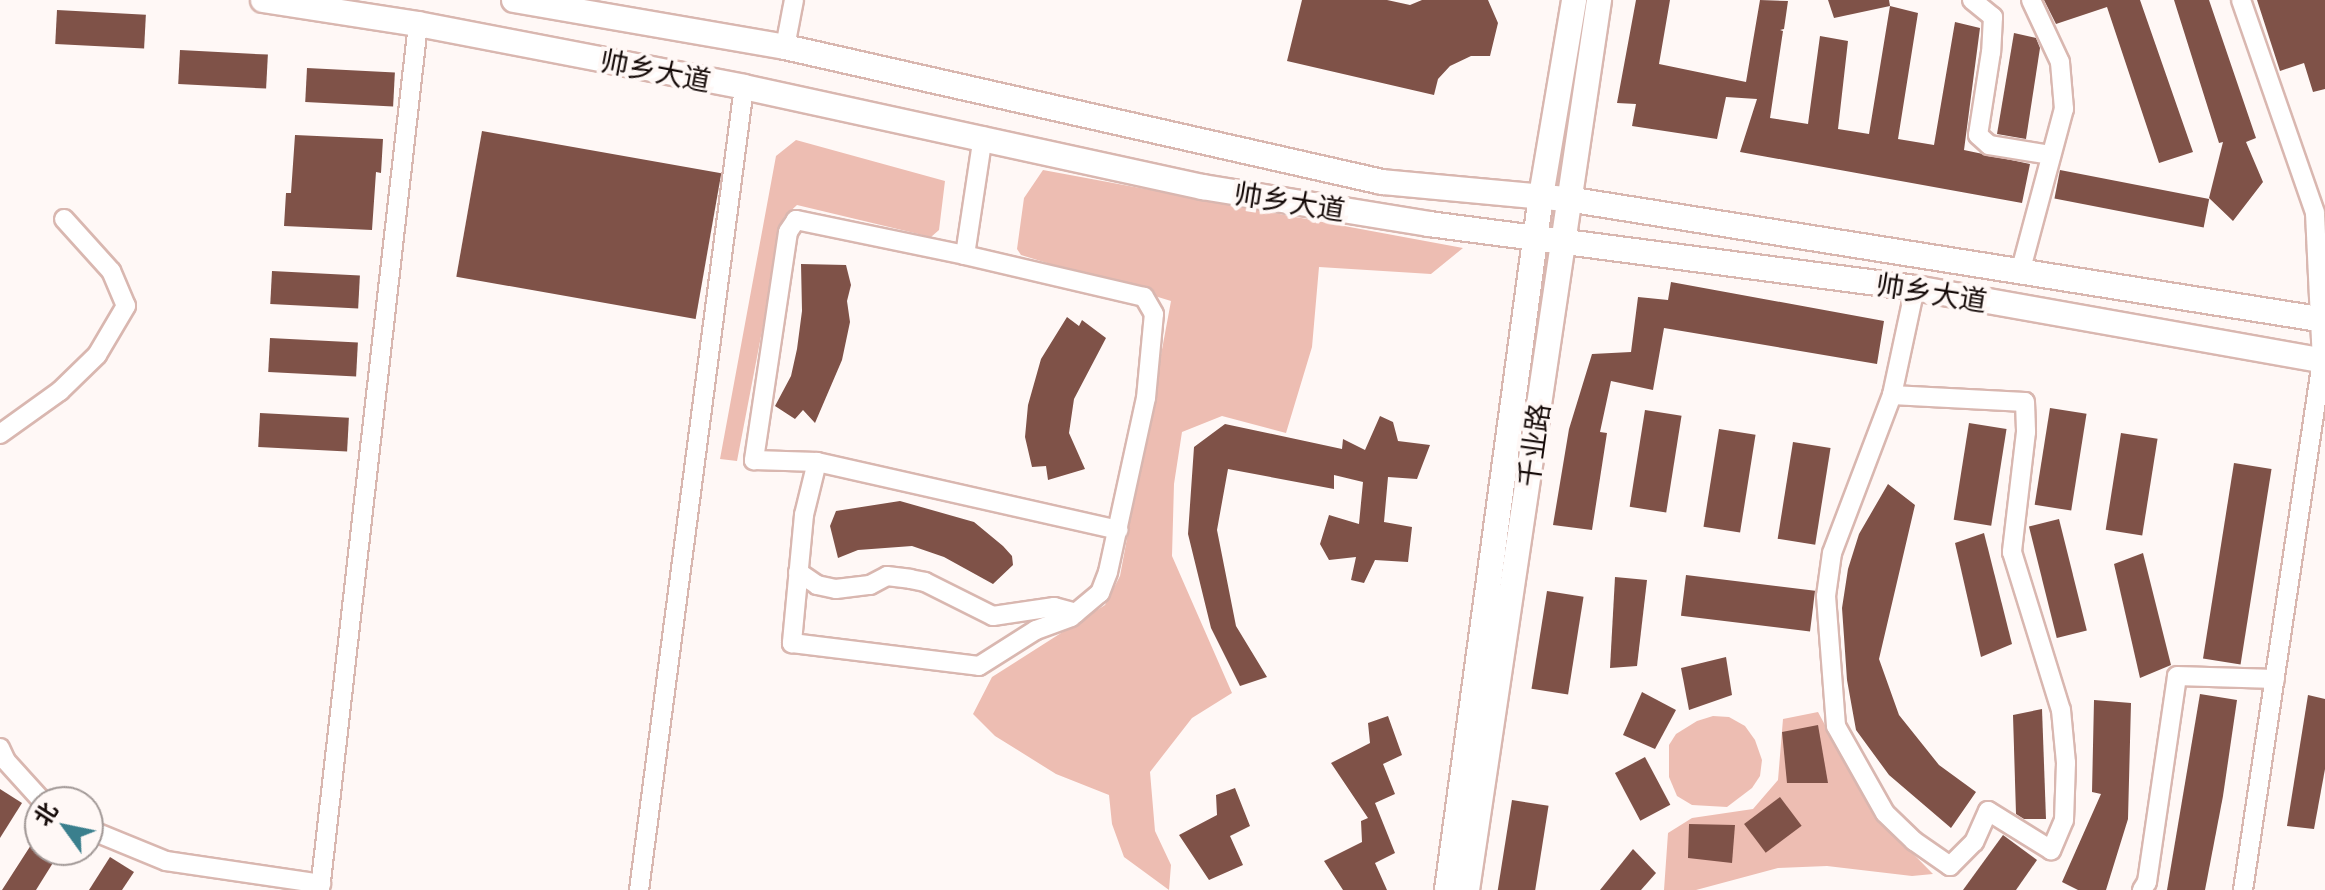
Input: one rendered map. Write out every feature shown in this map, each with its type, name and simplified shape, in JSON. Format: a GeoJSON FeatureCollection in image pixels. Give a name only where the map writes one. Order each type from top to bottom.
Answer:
{"type":"FeatureCollection","features":[{"type":"Feature","properties":{"kind":"main road","name":"帅乡大道"},"geometry":{"type":"LineString","coordinates":[[263,0],[418,24],[744,87],[983,136],[1203,187],[1535,239],[1915,288],[2324,361]]}},
{"type":"Feature","properties":{"kind":"main road","name":"帅乡大道"},"geometry":{"type":"LineString","coordinates":[[514,0],[785,47],[1382,182],[1567,199],[2021,269],[2323,320]]}},
{"type":"Feature","properties":{"kind":"main road","name":"千业路"},"geometry":{"type":"LineString","coordinates":[[1447,890],[1541,196],[1574,0]]}},
{"type":"Feature","properties":{"kind":"main road","name":"千业路"},"geometry":{"type":"LineString","coordinates":[[1467,890],[1567,199],[1599,0]]}},
{"type":"Feature","properties":{"kind":"street"},"geometry":{"type":"LineString","coordinates":[[785,47],[794,0]]}},
{"type":"Feature","properties":{"kind":"street"},"geometry":{"type":"LineString","coordinates":[[1972,0],[1993,17],[1991,52],[1978,135],[1989,145],[2051,155]]}},
{"type":"Feature","properties":{"kind":"street"},"geometry":{"type":"LineString","coordinates":[[2021,269],[2064,109],[2060,62],[2031,0]]}},
{"type":"Feature","properties":{"kind":"street"},"geometry":{"type":"LineString","coordinates":[[2241,0],[2315,213],[2324,361],[2243,890]]}},
{"type":"Feature","properties":{"kind":"street"},"geometry":{"type":"LineString","coordinates":[[104,836],[166,861],[320,887],[418,24]]}},
{"type":"Feature","properties":{"kind":"street"},"geometry":{"type":"LineString","coordinates":[[639,890],[744,87]]}},
{"type":"Feature","properties":{"kind":"street"},"geometry":{"type":"LineString","coordinates":[[965,255],[983,136]]}},
{"type":"Feature","properties":{"kind":"street"},"geometry":{"type":"LineString","coordinates":[[0,434],[60,391],[97,355],[126,306],[111,271],[64,219]]}},
{"type":"Feature","properties":{"kind":"street"},"geometry":{"type":"LineString","coordinates":[[817,462],[804,515],[792,643],[979,666],[1036,630],[1076,613],[1100,593],[1118,530],[1146,398],[1154,314],[1144,297],[796,220],[788,232],[754,460],[817,462],[1118,530]]}},
{"type":"Feature","properties":{"kind":"street"},"geometry":{"type":"LineString","coordinates":[[1892,395],[2025,402],[2026,432],[2012,552],[2061,710],[2066,763],[2064,820],[2051,850],[1988,811],[1974,842],[1950,866],[1914,841],[1885,813],[1836,726],[1826,596],[1832,553],[1892,395],[1915,288]]}},
{"type":"Feature","properties":{"kind":"street"},"geometry":{"type":"LineString","coordinates":[[798,572],[817,585],[836,589],[870,585],[887,576],[925,582],[993,616],[1054,607],[1076,613]]}},
{"type":"Feature","properties":{"kind":"street"},"geometry":{"type":"LineString","coordinates":[[2142,890],[2147,882],[2177,676],[2275,679]]}},
{"type":"Feature","properties":{"kind":"street"},"geometry":{"type":"LineString","coordinates":[[0,748],[6,761],[29,786]]}},
{"type":"Feature","properties":{"kind":"shaded area"},"geometry":{"type":"Polygon","coordinates":[[[796,140],[945,181],[939,230],[931,237],[797,205],[784,217],[737,461],[720,459],[776,156],[796,140]]]}},
{"type":"Feature","properties":{"kind":"shaded area"},"geometry":{"type":"Polygon","coordinates":[[[1043,170],[1463,248],[1431,274],[1319,267],[1312,347],[1286,433],[1222,416],[1182,432],[1174,484],[1172,556],[1232,693],[1192,718],[1150,772],[1155,831],[1171,865],[1169,890],[1124,857],[1112,824],[1109,795],[1056,774],[995,736],[973,714],[992,677],[1105,605],[1120,576],[1171,301],[1021,255],[1017,249],[1024,198],[1043,170]]]}},
{"type":"Feature","properties":{"kind":"shaded area"},"geometry":{"type":"Polygon","coordinates":[[[1818,712],[1871,811],[1933,874],[1912,876],[1827,866],[1778,868],[1696,890],[1664,890],[1668,833],[1692,818],[1753,809],[1778,780],[1783,719],[1818,712]]]}},
{"type":"Feature","properties":{"kind":"shaded area"},"geometry":{"type":"Polygon","coordinates":[[[1713,716],[1729,717],[1745,726],[1755,740],[1762,760],[1760,776],[1752,788],[1727,807],[1692,805],[1677,796],[1669,777],[1669,745],[1676,734],[1697,721],[1713,716]]]}},
{"type":"Feature","properties":{"kind":"building"},"geometry":{"type":"Polygon","coordinates":[[[1302,0],[1387,0],[1410,5],[1422,0],[1488,0],[1498,23],[1490,56],[1471,56],[1450,66],[1438,79],[1434,95],[1287,61],[1302,0]]]}},
{"type":"Feature","properties":{"kind":"building"},"geometry":{"type":"Polygon","coordinates":[[[1636,0],[1670,0],[1659,64],[1746,82],[1760,0],[1788,1],[1784,29],[1780,30],[1783,31],[1770,118],[1808,124],[1820,36],[1848,41],[1838,129],[1869,134],[1890,6],[1918,13],[1898,139],[1934,145],[1955,22],[1980,28],[1964,150],[2030,164],[2022,203],[1740,152],[1757,99],[1726,97],[1717,139],[1632,126],[1636,104],[1617,103],[1636,0]]]}},
{"type":"Feature","properties":{"kind":"building"},"geometry":{"type":"Polygon","coordinates":[[[1828,0],[1889,0],[1890,6],[1834,18],[1828,0]]]}},
{"type":"Feature","properties":{"kind":"building"},"geometry":{"type":"Polygon","coordinates":[[[2044,0],[2140,0],[2193,152],[2159,163],[2107,7],[2056,24],[2044,0]]]}},
{"type":"Feature","properties":{"kind":"building"},"geometry":{"type":"Polygon","coordinates":[[[2174,0],[2209,0],[2256,138],[2246,142],[2263,182],[2233,221],[2209,198],[2223,142],[2219,143],[2174,0]]]}},
{"type":"Feature","properties":{"kind":"building"},"geometry":{"type":"Polygon","coordinates":[[[2257,0],[2325,0],[2325,89],[2313,92],[2304,63],[2280,71],[2257,0]]]}},
{"type":"Feature","properties":{"kind":"building"},"geometry":{"type":"Polygon","coordinates":[[[57,10],[146,15],[144,49],[55,44],[57,10]]]}},
{"type":"Feature","properties":{"kind":"building"},"geometry":{"type":"Polygon","coordinates":[[[2014,33],[2036,38],[2040,48],[2026,139],[1997,134],[2014,33]]]}},
{"type":"Feature","properties":{"kind":"building"},"geometry":{"type":"Polygon","coordinates":[[[180,50],[268,55],[266,89],[178,84],[180,50]]]}},
{"type":"Feature","properties":{"kind":"building"},"geometry":{"type":"Polygon","coordinates":[[[307,68],[395,73],[393,107],[305,102],[307,68]]]}},
{"type":"Feature","properties":{"kind":"building"},"geometry":{"type":"Polygon","coordinates":[[[482,131],[721,173],[696,319],[456,277],[482,131]]]}},
{"type":"Feature","properties":{"kind":"building"},"geometry":{"type":"Polygon","coordinates":[[[295,135],[383,139],[381,173],[376,172],[372,230],[284,226],[286,193],[291,193],[295,135]]]}},
{"type":"Feature","properties":{"kind":"building"},"geometry":{"type":"Polygon","coordinates":[[[2060,170],[2209,199],[2204,227],[2054,198],[2060,170]]]}},
{"type":"Feature","properties":{"kind":"building"},"geometry":{"type":"Polygon","coordinates":[[[801,264],[846,265],[851,285],[847,301],[850,322],[842,360],[815,423],[803,410],[795,419],[775,406],[791,376],[797,349],[802,311],[801,264]]]}},
{"type":"Feature","properties":{"kind":"building"},"geometry":{"type":"Polygon","coordinates":[[[272,271],[360,276],[358,309],[270,304],[272,271]]]}},
{"type":"Feature","properties":{"kind":"building"},"geometry":{"type":"Polygon","coordinates":[[[1671,282],[1884,321],[1877,364],[1664,328],[1653,390],[1611,381],[1600,432],[1607,433],[1592,530],[1553,525],[1569,429],[1592,354],[1631,352],[1638,297],[1668,300],[1671,282]]]}},
{"type":"Feature","properties":{"kind":"building"},"geometry":{"type":"Polygon","coordinates":[[[1067,317],[1079,326],[1082,320],[1106,338],[1074,399],[1069,433],[1085,469],[1048,480],[1046,466],[1032,467],[1025,437],[1028,405],[1041,359],[1067,317]]]}},
{"type":"Feature","properties":{"kind":"building"},"geometry":{"type":"Polygon","coordinates":[[[270,338],[358,343],[356,377],[268,372],[270,338]]]}},
{"type":"Feature","properties":{"kind":"building"},"geometry":{"type":"Polygon","coordinates":[[[2050,408],[2087,414],[2071,511],[2035,505],[2050,408]]]}},
{"type":"Feature","properties":{"kind":"building"},"geometry":{"type":"Polygon","coordinates":[[[1645,410],[1682,416],[1666,513],[1630,507],[1645,410]]]}},
{"type":"Feature","properties":{"kind":"building"},"geometry":{"type":"Polygon","coordinates":[[[260,413],[349,418],[347,452],[258,447],[260,413]]]}},
{"type":"Feature","properties":{"kind":"building"},"geometry":{"type":"Polygon","coordinates":[[[1380,416],[1393,422],[1398,441],[1430,445],[1417,479],[1388,477],[1384,522],[1412,527],[1408,562],[1375,560],[1364,583],[1351,580],[1356,557],[1329,560],[1320,544],[1329,515],[1359,524],[1363,482],[1334,475],[1334,489],[1228,469],[1217,530],[1236,626],[1267,677],[1240,686],[1211,628],[1188,534],[1194,447],[1225,424],[1342,449],[1343,439],[1365,450],[1380,416]]]}},
{"type":"Feature","properties":{"kind":"building"},"geometry":{"type":"Polygon","coordinates":[[[1969,423],[2007,429],[1991,526],[1954,520],[1969,423]]]}},
{"type":"Feature","properties":{"kind":"building"},"geometry":{"type":"Polygon","coordinates":[[[1719,429],[1756,435],[1740,533],[1704,527],[1719,429]]]}},
{"type":"Feature","properties":{"kind":"building"},"geometry":{"type":"Polygon","coordinates":[[[2121,433],[2158,439],[2142,536],[2106,530],[2121,433]]]}},
{"type":"Feature","properties":{"kind":"building"},"geometry":{"type":"Polygon","coordinates":[[[1793,442],[1831,448],[1815,545],[1778,539],[1793,442]]]}},
{"type":"Feature","properties":{"kind":"building"},"geometry":{"type":"Polygon","coordinates":[[[2234,463],[2272,469],[2241,665],[2203,659],[2234,463]]]}},
{"type":"Feature","properties":{"kind":"building"},"geometry":{"type":"Polygon","coordinates":[[[1888,484],[1915,505],[1879,659],[1899,715],[1939,765],[1976,792],[1951,828],[1889,775],[1856,730],[1847,680],[1842,608],[1848,569],[1859,534],[1888,484]]]}},
{"type":"Feature","properties":{"kind":"building"},"geometry":{"type":"Polygon","coordinates":[[[900,501],[974,522],[1003,546],[1012,556],[1013,565],[993,584],[944,557],[912,546],[858,550],[838,558],[830,526],[836,511],[900,501]]]}},
{"type":"Feature","properties":{"kind":"building"},"geometry":{"type":"Polygon","coordinates":[[[2059,519],[2087,631],[2057,638],[2029,526],[2059,519]]]}},
{"type":"Feature","properties":{"kind":"building"},"geometry":{"type":"Polygon","coordinates":[[[1984,533],[2012,644],[1981,657],[1955,543],[1984,533]]]}},
{"type":"Feature","properties":{"kind":"building"},"geometry":{"type":"Polygon","coordinates":[[[2143,553],[2171,665],[2140,678],[2114,564],[2143,553]]]}},
{"type":"Feature","properties":{"kind":"building"},"geometry":{"type":"Polygon","coordinates":[[[1686,575],[1815,591],[1810,632],[1681,616],[1686,575]]]}},
{"type":"Feature","properties":{"kind":"building"},"geometry":{"type":"Polygon","coordinates":[[[1615,577],[1647,580],[1637,666],[1610,668],[1615,577]]]}},
{"type":"Feature","properties":{"kind":"building"},"geometry":{"type":"Polygon","coordinates":[[[1547,591],[1584,597],[1568,695],[1532,689],[1547,591]]]}},
{"type":"Feature","properties":{"kind":"building"},"geometry":{"type":"Polygon","coordinates":[[[1726,657],[1732,695],[1689,710],[1681,668],[1726,657]]]}},
{"type":"Feature","properties":{"kind":"building"},"geometry":{"type":"Polygon","coordinates":[[[1642,692],[1676,710],[1655,749],[1623,735],[1642,692]]]}},
{"type":"Feature","properties":{"kind":"building"},"geometry":{"type":"Polygon","coordinates":[[[2200,694],[2237,700],[2223,796],[2205,890],[2167,890],[2200,694]]]}},
{"type":"Feature","properties":{"kind":"building"},"geometry":{"type":"Polygon","coordinates":[[[2308,695],[2325,699],[2325,769],[2314,829],[2287,826],[2308,695]]]}},
{"type":"Feature","properties":{"kind":"building"},"geometry":{"type":"Polygon","coordinates":[[[2094,700],[2131,703],[2128,819],[2106,890],[2078,890],[2062,882],[2101,794],[2092,792],[2094,700]]]}},
{"type":"Feature","properties":{"kind":"building"},"geometry":{"type":"Polygon","coordinates":[[[2042,709],[2046,819],[2024,819],[2016,814],[2013,715],[2042,709]]]}},
{"type":"Feature","properties":{"kind":"building"},"geometry":{"type":"Polygon","coordinates":[[[1388,716],[1402,755],[1383,764],[1395,794],[1375,803],[1395,853],[1375,863],[1387,890],[1343,890],[1324,861],[1362,842],[1361,821],[1368,818],[1331,763],[1370,743],[1368,723],[1388,716]]]}},
{"type":"Feature","properties":{"kind":"building"},"geometry":{"type":"Polygon","coordinates":[[[1818,725],[1828,783],[1787,783],[1782,732],[1818,725]]]}},
{"type":"Feature","properties":{"kind":"building"},"geometry":{"type":"Polygon","coordinates":[[[1645,757],[1670,805],[1640,821],[1615,773],[1645,757]]]}},
{"type":"Feature","properties":{"kind":"building"},"geometry":{"type":"Polygon","coordinates":[[[1235,788],[1250,826],[1230,836],[1243,865],[1209,880],[1179,835],[1217,815],[1216,795],[1235,788]]]}},
{"type":"Feature","properties":{"kind":"building"},"geometry":{"type":"Polygon","coordinates":[[[0,789],[22,803],[0,838],[0,789]]]}},
{"type":"Feature","properties":{"kind":"building"},"geometry":{"type":"Polygon","coordinates":[[[1780,797],[1802,826],[1766,853],[1744,824],[1780,797]]]}},
{"type":"Feature","properties":{"kind":"building"},"geometry":{"type":"Polygon","coordinates":[[[1512,800],[1549,806],[1535,890],[1498,890],[1512,800]]]}},
{"type":"Feature","properties":{"kind":"building"},"geometry":{"type":"Polygon","coordinates":[[[1689,824],[1735,825],[1732,863],[1688,858],[1689,824]]]}},
{"type":"Feature","properties":{"kind":"building"},"geometry":{"type":"Polygon","coordinates":[[[2003,835],[2037,860],[2016,890],[1963,890],[2003,835]]]}},
{"type":"Feature","properties":{"kind":"building"},"geometry":{"type":"Polygon","coordinates":[[[1633,849],[1656,873],[1641,890],[1600,890],[1633,849]]]}},
{"type":"Feature","properties":{"kind":"building"},"geometry":{"type":"Polygon","coordinates":[[[24,856],[24,866],[51,866],[36,890],[2,890],[24,856]]]}},
{"type":"Feature","properties":{"kind":"building"},"geometry":{"type":"Polygon","coordinates":[[[110,857],[134,872],[122,890],[89,890],[110,857]]]}}]}
